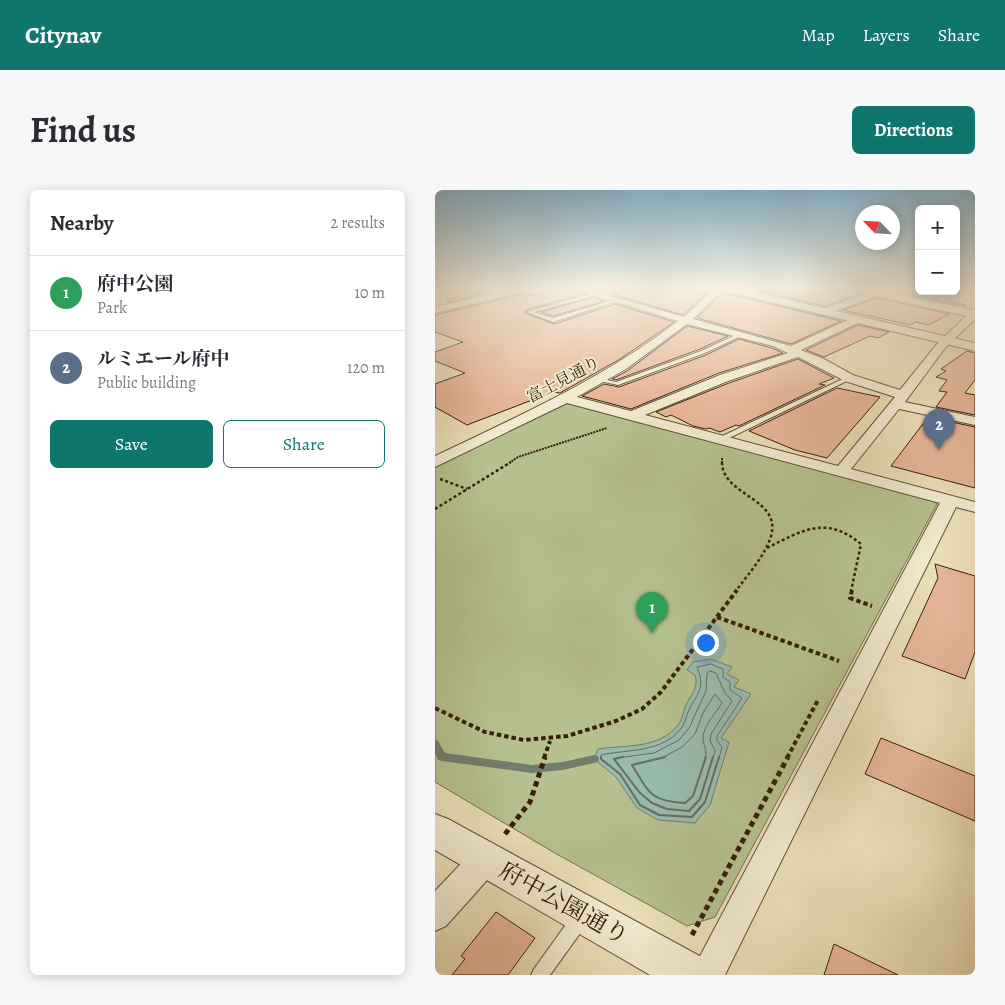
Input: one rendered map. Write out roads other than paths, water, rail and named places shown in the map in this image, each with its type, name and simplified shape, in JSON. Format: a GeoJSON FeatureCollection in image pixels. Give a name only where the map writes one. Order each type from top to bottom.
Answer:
{"type":"FeatureCollection","features":[{"type":"Feature","properties":{"kind":"street","name":"富士見通り"},"geometry":{"type":"LineString","coordinates":[[435,462],[598,380],[653,346],[680,326]]}},
{"type":"Feature","properties":{"kind":"street"},"geometry":{"type":"LineString","coordinates":[[709,326],[795,351],[849,378],[899,399],[975,421]]}},
{"type":"Feature","properties":{"kind":"street"},"geometry":{"type":"LineString","coordinates":[[631,416],[795,351],[845,326]]}},
{"type":"Feature","properties":{"kind":"street"},"geometry":{"type":"LineString","coordinates":[[886,326],[975,347]]}},
{"type":"Feature","properties":{"kind":"street"},"geometry":{"type":"LineString","coordinates":[[841,472],[947,340],[962,326]]}},
{"type":"Feature","properties":{"kind":"street"},"geometry":{"type":"LineString","coordinates":[[565,398],[631,416],[722,445],[841,472],[975,507]]}},
{"type":"Feature","properties":{"kind":"street"},"geometry":{"type":"LineString","coordinates":[[707,975],[951,501]]}},
{"type":"Feature","properties":{"kind":"street","name":"府中公園通り"},"geometry":{"type":"LineString","coordinates":[[435,832],[495,846],[584,914],[692,975]]}},
{"type":"Feature","properties":{"kind":"street"},"geometry":{"type":"LineString","coordinates":[[435,915],[495,846]]}},
{"type":"Feature","properties":{"kind":"lane"},"geometry":{"type":"LineString","coordinates":[[598,380],[616,384],[703,352],[742,334]]}},
{"type":"Feature","properties":{"kind":"lane"},"geometry":{"type":"LineString","coordinates":[[722,445],[849,378]]}},
{"type":"Feature","properties":{"kind":"lane"},"geometry":{"type":"LineString","coordinates":[[540,975],[584,914]]}},
{"type":"Feature","properties":{"kind":"water"},"geometry":{"type":"Polygon","coordinates":[[[711,659],[732,667],[727,674],[739,680],[734,687],[751,694],[721,738],[729,742],[710,805],[695,823],[658,820],[637,808],[616,777],[594,759],[598,749],[652,742],[670,733],[680,723],[696,686],[695,675],[687,670],[693,662],[711,659]]]}},
{"type":"Feature","properties":{"kind":"waterway"},"geometry":{"type":"LineString","coordinates":[[435,744],[442,757],[532,769],[563,766],[594,759]]}},
{"type":"Feature","properties":{"kind":"place","name":"ルミエール府中"},"geometry":{"type":"Point","coordinates":[939,450]}},
{"type":"Feature","properties":{"kind":"place","name":"府中公園"},"geometry":{"type":"Point","coordinates":[652,633]}}]}
